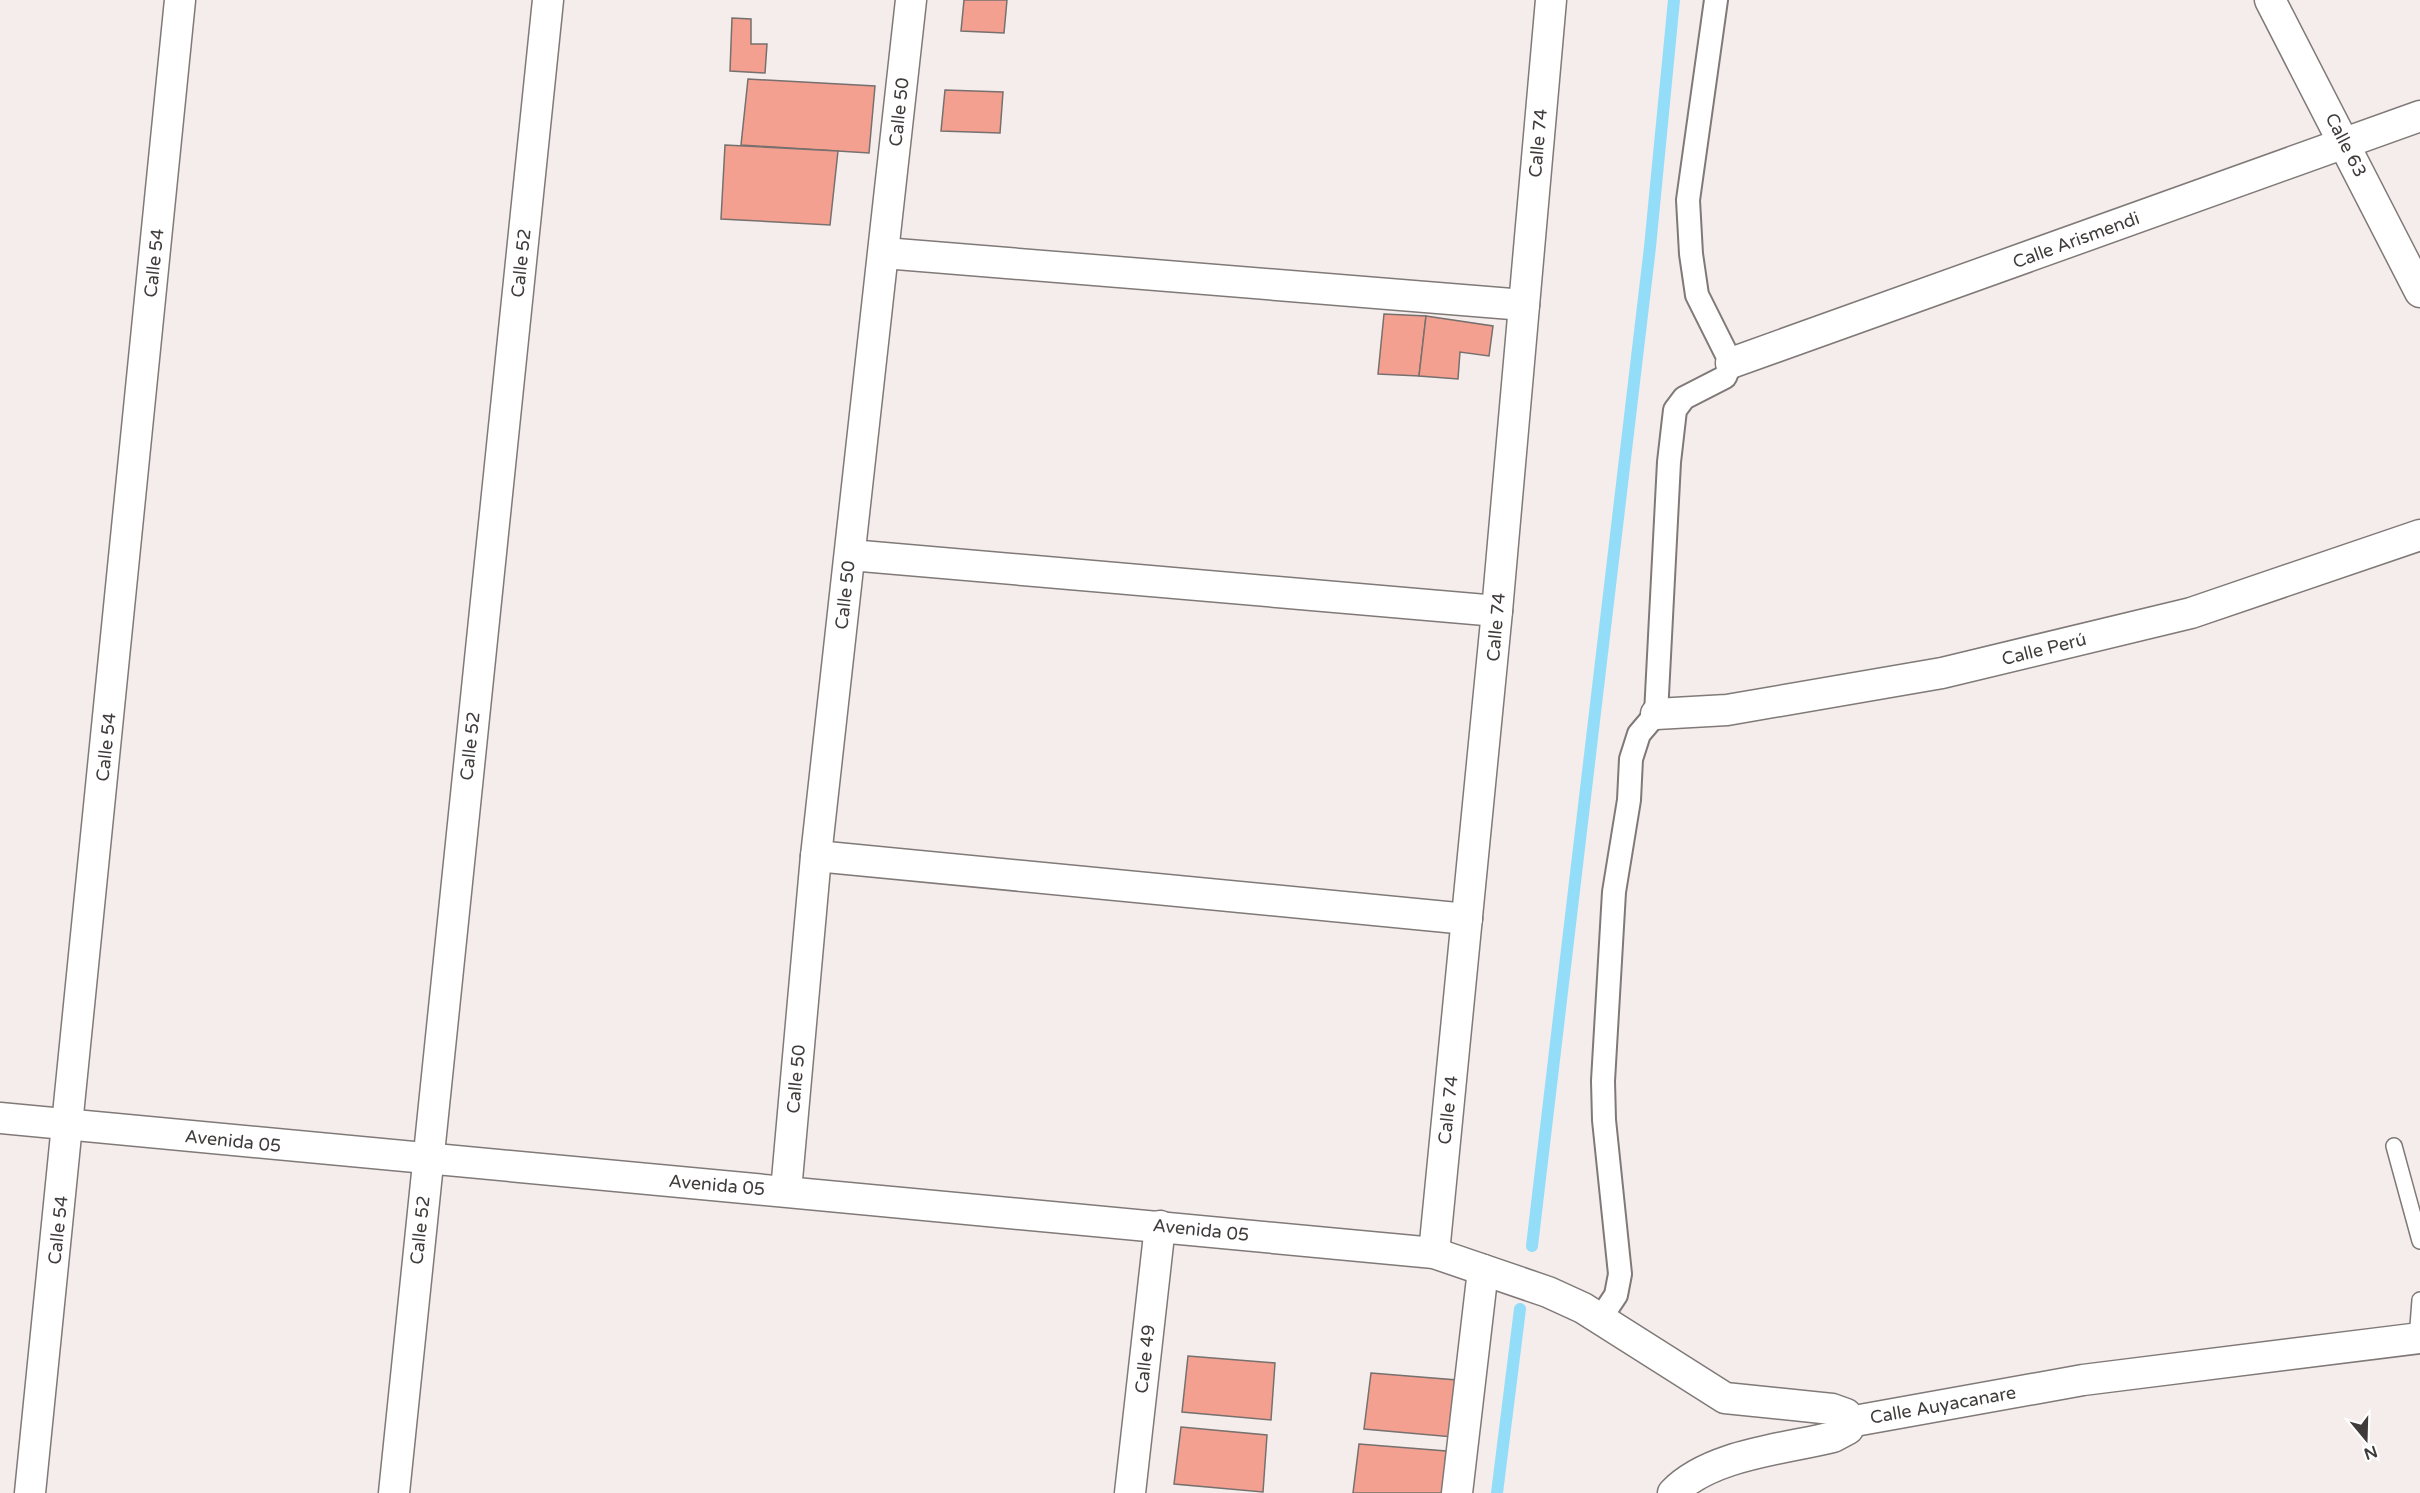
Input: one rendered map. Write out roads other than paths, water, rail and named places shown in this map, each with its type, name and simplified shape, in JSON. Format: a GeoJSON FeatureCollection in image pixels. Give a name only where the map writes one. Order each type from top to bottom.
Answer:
{"type":"FeatureCollection","features":[{"type":"Feature","properties":{"kind":"street","name":"Calle 54"},"geometry":{"type":"LineString","coordinates":[[30,1493],[69,1125],[180,0]]}},
{"type":"Feature","properties":{"kind":"street","name":"Calle 52"},"geometry":{"type":"LineString","coordinates":[[394,1493],[426,1159],[548,0]]}},
{"type":"Feature","properties":{"kind":"street","name":"Calle 50"},"geometry":{"type":"LineString","coordinates":[[786,1191],[816,856],[911,0]]}},
{"type":"Feature","properties":{"kind":"street","name":"Calle 74"},"geometry":{"type":"LineString","coordinates":[[1434,1253],[1497,611],[1551,0]]}},
{"type":"Feature","properties":{"kind":"street"},"geometry":{"type":"LineString","coordinates":[[1600,1319],[1616,1295],[1620,1274],[1604,1120],[1603,1081],[1614,892],[1623,846],[1631,759],[1639,734],[1656,714],[1675,411],[1684,398],[1725,377],[1731,363],[1697,296],[1691,254],[1688,200],[1716,0]]}},
{"type":"Feature","properties":{"kind":"street","name":"Calle 63"},"geometry":{"type":"LineString","coordinates":[[2270,0],[2345,142],[2420,292]]}},
{"type":"Feature","properties":{"kind":"street","name":"Calle Arismendi"},"geometry":{"type":"LineString","coordinates":[[1731,363],[2420,116]]}},
{"type":"Feature","properties":{"kind":"street"},"geometry":{"type":"LineString","coordinates":[[884,253],[1524,306]]}},
{"type":"Feature","properties":{"kind":"street","name":"Calle Perú"},"geometry":{"type":"LineString","coordinates":[[1656,714],[1727,710],[1942,673],[2191,613],[2420,535]]}},
{"type":"Feature","properties":{"kind":"street"},"geometry":{"type":"LineString","coordinates":[[850,555],[1497,611]]}},
{"type":"Feature","properties":{"kind":"street"},"geometry":{"type":"LineString","coordinates":[[816,856],[1467,919]]}},
{"type":"Feature","properties":{"kind":"street","name":"Avenida 05"},"geometry":{"type":"LineString","coordinates":[[0,1118],[1434,1253]]}},
{"type":"Feature","properties":{"kind":"street","name":"Calle 49"},"geometry":{"type":"LineString","coordinates":[[1130,1493],[1160,1226]]}},
{"type":"Feature","properties":{"kind":"street","name":"Calle Auyacanare"},"geometry":{"type":"LineString","coordinates":[[1434,1253],[1548,1292],[1600,1319],[1725,1398],[1832,1408],[1846,1414],[1849,1422],[2084,1380],[2418,1339]]}},
{"type":"Feature","properties":{"kind":"street"},"geometry":{"type":"LineString","coordinates":[[1456,1493],[1483,1270]]}},
{"type":"Feature","properties":{"kind":"street"},"geometry":{"type":"LineString","coordinates":[[1673,1493],[1685,1480],[1718,1464],[1833,1437],[1848,1429],[1849,1422]]}},
{"type":"Feature","properties":{"kind":"lane"},"geometry":{"type":"LineString","coordinates":[[2394,1146],[2420,1241]]}},
{"type":"Feature","properties":{"kind":"lane"},"geometry":{"type":"LineString","coordinates":[[2418,1339],[2420,1300]]}},
{"type":"Feature","properties":{"kind":"waterway"},"geometry":{"type":"LineString","coordinates":[[1532,1246],[1650,247],[1674,0]]}},
{"type":"Feature","properties":{"kind":"waterway"},"geometry":{"type":"LineString","coordinates":[[1497,1493],[1520,1309]]}}]}
